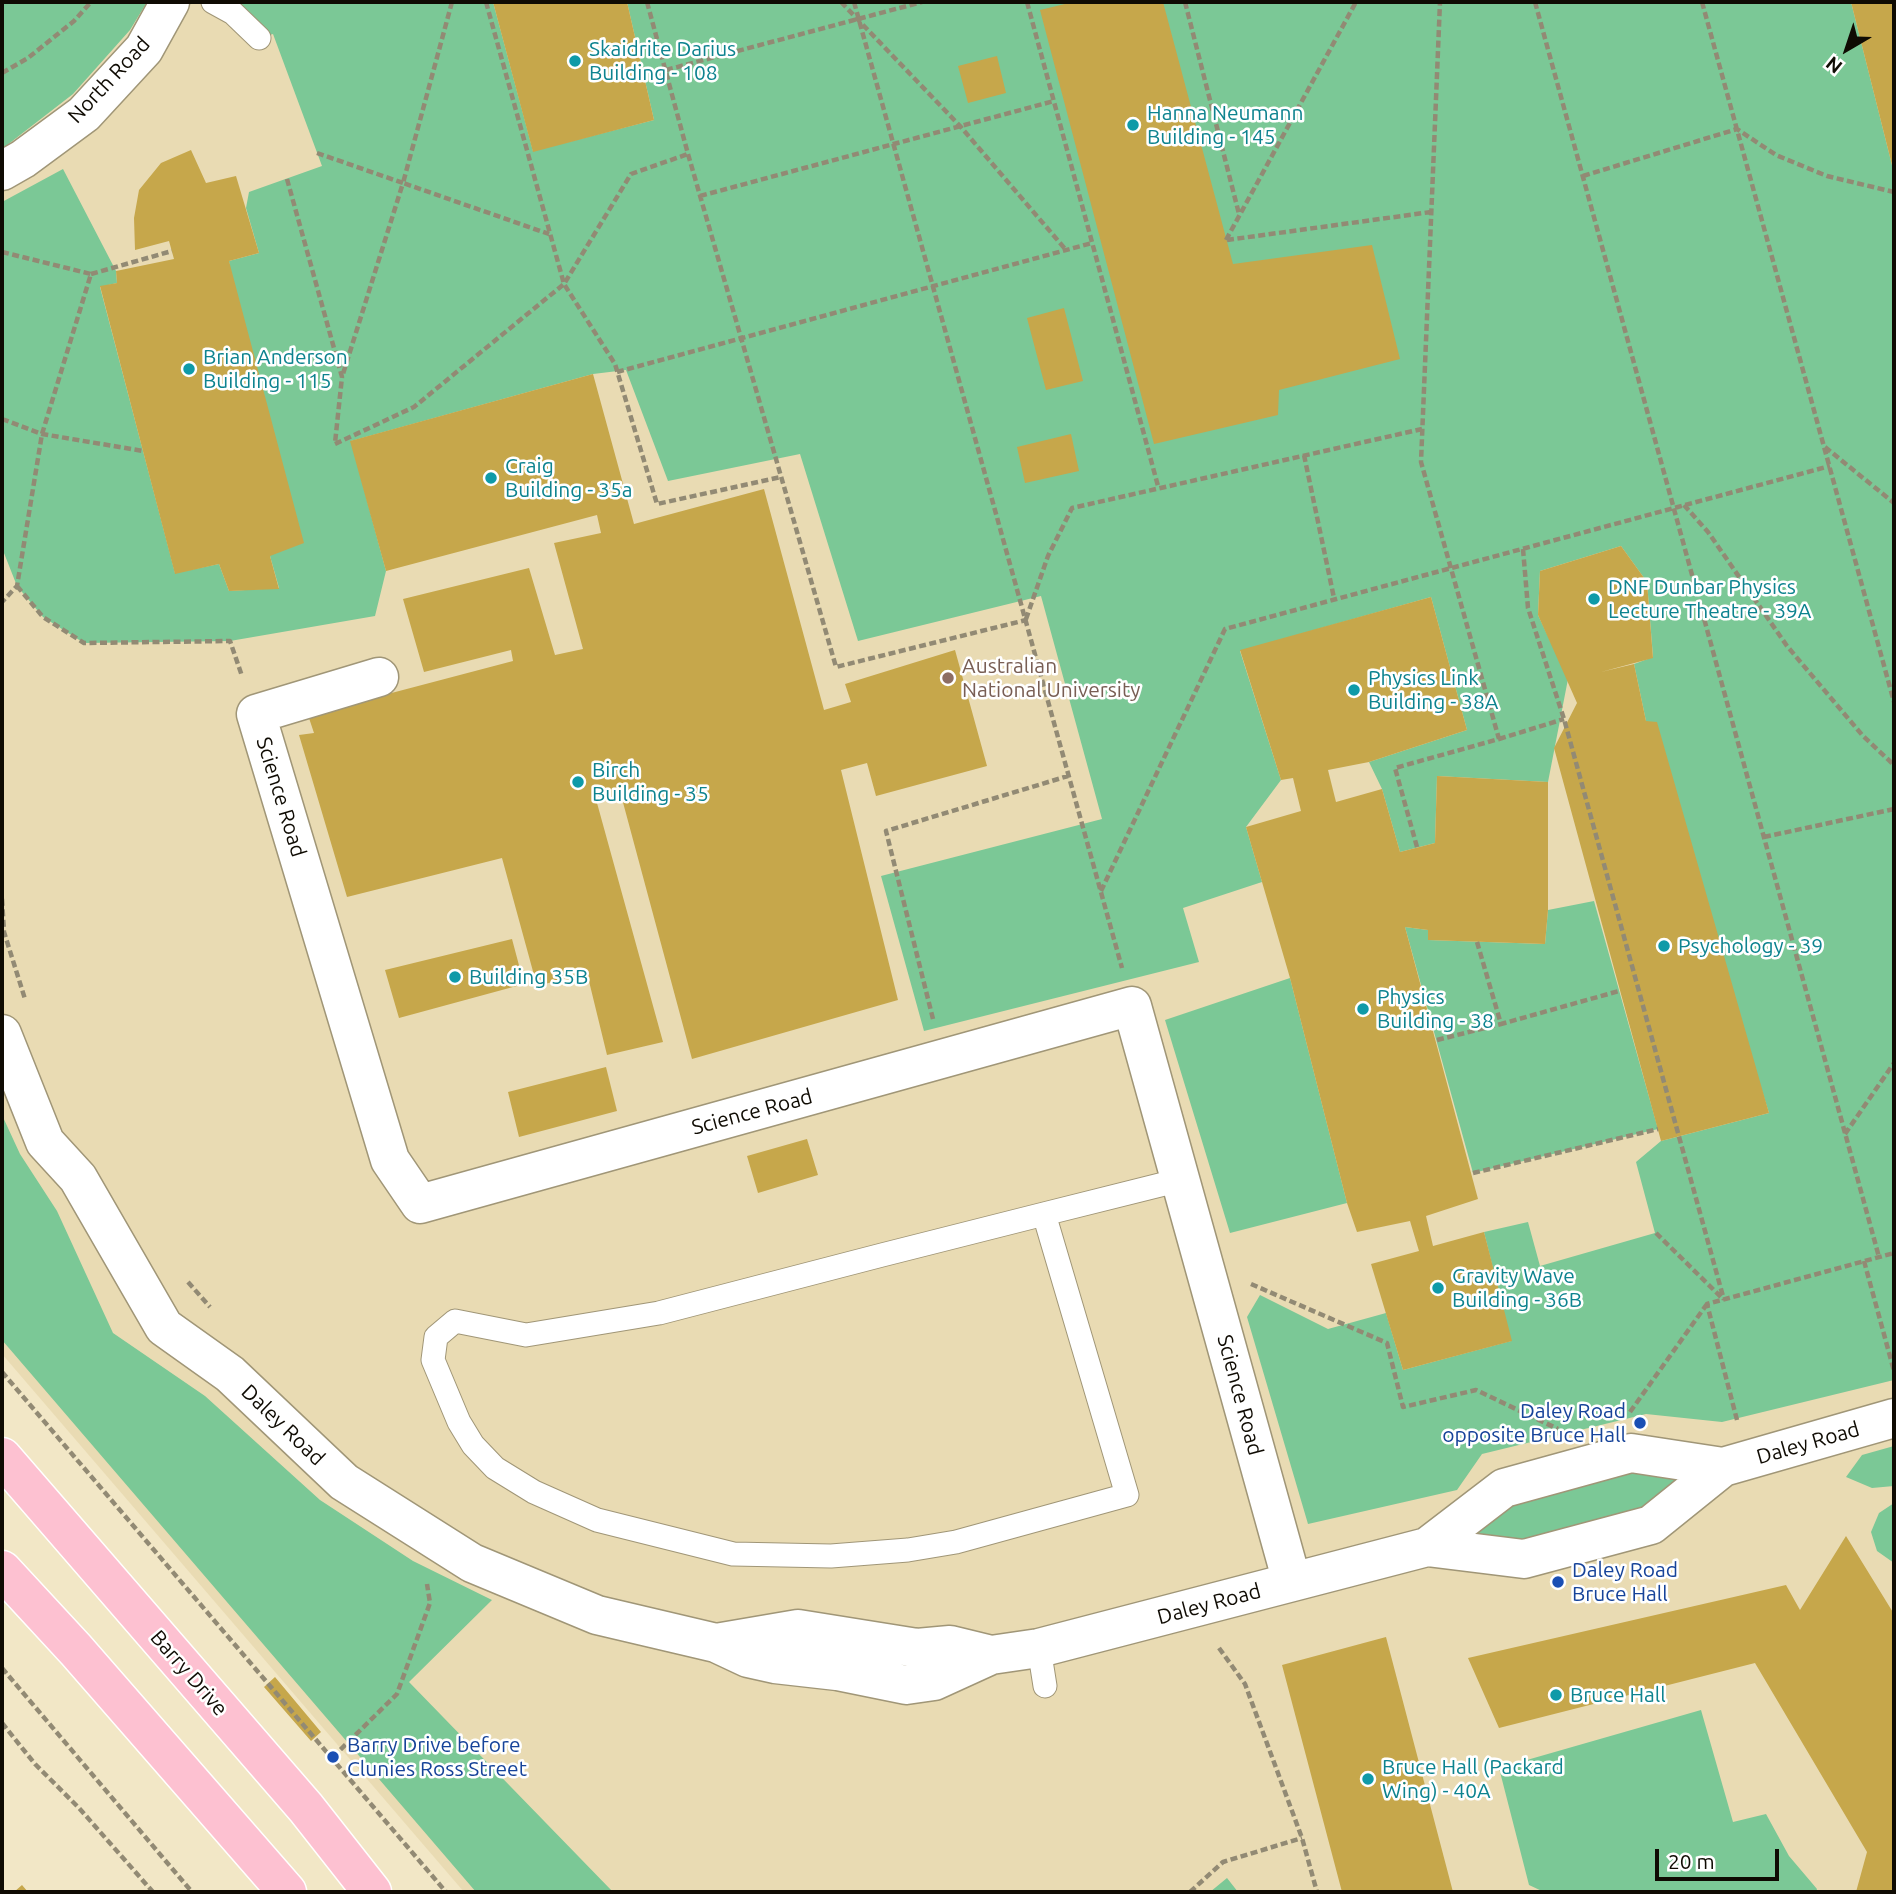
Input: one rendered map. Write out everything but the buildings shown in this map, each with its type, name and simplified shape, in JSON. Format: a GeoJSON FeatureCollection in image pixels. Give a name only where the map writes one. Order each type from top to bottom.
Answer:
{"type":"FeatureCollection","features":[{"type":"Feature","properties":{"kind":"main road","name":"Barry Drive"},"geometry":{"type":"LineString","coordinates":[[2,1457],[306,1808],[372,1892]]}},
{"type":"Feature","properties":{"kind":"main road"},"geometry":{"type":"LineString","coordinates":[[2,1570],[76,1650],[287,1892]]}},
{"type":"Feature","properties":{"kind":"street","name":"North Road"},"geometry":{"type":"LineString","coordinates":[[2,171],[23,159],[84,114],[144,49],[170,2]]}},
{"type":"Feature","properties":{"kind":"street","name":"Science Road"},"geometry":{"type":"LineString","coordinates":[[379,677],[256,714],[390,1160],[420,1204],[1132,1006],[1292,1582]]}},
{"type":"Feature","properties":{"kind":"street","name":"Daley Road"},"geometry":{"type":"LineString","coordinates":[[15,1021],[45,1142],[78,1178],[164,1327],[230,1374],[344,1482],[472,1563],[597,1615],[716,1643],[798,1629],[917,1648],[950,1646],[991,1655],[1039,1648],[1427,1547],[1524,1559],[1651,1525],[1723,1467],[1894,1418]]}},
{"type":"Feature","properties":{"kind":"street","name":"Daley Road"},"geometry":{"type":"LineString","coordinates":[[1427,1547],[1504,1488],[1631,1453],[1723,1467]]}},
{"type":"Feature","properties":{"kind":"lane"},"geometry":{"type":"LineString","coordinates":[[213,2],[233,13],[259,38]]}},
{"type":"Feature","properties":{"kind":"lane"},"geometry":{"type":"LineString","coordinates":[[1044,1214],[1128,1495],[956,1542],[908,1550],[831,1556],[733,1554],[597,1520],[534,1492],[495,1468],[472,1445],[459,1422],[433,1360],[436,1337],[455,1321],[526,1335],[659,1313],[1044,1214],[1180,1180]]}},
{"type":"Feature","properties":{"kind":"lane"},"geometry":{"type":"LineString","coordinates":[[1039,1648],[1045,1686]]}},
{"type":"Feature","properties":{"kind":"path"},"geometry":{"type":"LineString","coordinates":[[2,73],[28,58],[74,21],[91,2]]}},
{"type":"Feature","properties":{"kind":"path"},"geometry":{"type":"LineString","coordinates":[[452,2],[403,183],[342,377],[335,444],[414,407],[564,284],[631,174],[688,153]]}},
{"type":"Feature","properties":{"kind":"path"},"geometry":{"type":"LineString","coordinates":[[486,2],[564,284],[617,372],[657,504],[781,477]]}},
{"type":"Feature","properties":{"kind":"path"},"geometry":{"type":"LineString","coordinates":[[647,2],[835,667],[1026,620]]}},
{"type":"Feature","properties":{"kind":"path"},"geometry":{"type":"LineString","coordinates":[[841,2],[960,126],[1066,250]]}},
{"type":"Feature","properties":{"kind":"path"},"geometry":{"type":"LineString","coordinates":[[854,2],[1132,1006]]}},
{"type":"Feature","properties":{"kind":"path"},"geometry":{"type":"LineString","coordinates":[[666,70],[922,2]]}},
{"type":"Feature","properties":{"kind":"path"},"geometry":{"type":"LineString","coordinates":[[1027,2],[1158,486]]}},
{"type":"Feature","properties":{"kind":"path"},"geometry":{"type":"LineString","coordinates":[[1185,2],[1240,215]]}},
{"type":"Feature","properties":{"kind":"path"},"geometry":{"type":"LineString","coordinates":[[1356,2],[1226,240],[1431,212]]}},
{"type":"Feature","properties":{"kind":"path"},"geometry":{"type":"LineString","coordinates":[[1440,2],[1421,462],[1499,739]]}},
{"type":"Feature","properties":{"kind":"path"},"geometry":{"type":"LineString","coordinates":[[1535,2],[1879,1257]]}},
{"type":"Feature","properties":{"kind":"path"},"geometry":{"type":"LineString","coordinates":[[1702,2],[1824,446],[1891,677],[1894,702]]}},
{"type":"Feature","properties":{"kind":"path"},"geometry":{"type":"LineString","coordinates":[[700,195],[1054,101]]}},
{"type":"Feature","properties":{"kind":"path"},"geometry":{"type":"LineString","coordinates":[[1583,176],[1737,130],[1776,155],[1814,170],[1894,192]]}},
{"type":"Feature","properties":{"kind":"path"},"geometry":{"type":"LineString","coordinates":[[317,153],[550,234]]}},
{"type":"Feature","properties":{"kind":"path"},"geometry":{"type":"LineString","coordinates":[[286,179],[342,377]]}},
{"type":"Feature","properties":{"kind":"path"},"geometry":{"type":"LineString","coordinates":[[617,372],[1093,243]]}},
{"type":"Feature","properties":{"kind":"path"},"geometry":{"type":"LineString","coordinates":[[2,252],[91,274],[172,251]]}},
{"type":"Feature","properties":{"kind":"path"},"geometry":{"type":"LineString","coordinates":[[2,602],[17,586],[42,434],[91,274]]}},
{"type":"Feature","properties":{"kind":"path"},"geometry":{"type":"LineString","coordinates":[[2,419],[42,434],[143,451]]}},
{"type":"Feature","properties":{"kind":"path"},"geometry":{"type":"LineString","coordinates":[[1026,620],[1048,556],[1072,508],[1158,486],[1422,429]]}},
{"type":"Feature","properties":{"kind":"path"},"geometry":{"type":"LineString","coordinates":[[1824,446],[1894,503]]}},
{"type":"Feature","properties":{"kind":"path"},"geometry":{"type":"LineString","coordinates":[[1304,454],[1334,597]]}},
{"type":"Feature","properties":{"kind":"path"},"geometry":{"type":"LineString","coordinates":[[1100,891],[1225,629],[1334,597],[1830,466]]}},
{"type":"Feature","properties":{"kind":"path"},"geometry":{"type":"LineString","coordinates":[[1685,506],[1708,532],[1787,646],[1863,736],[1894,765]]}},
{"type":"Feature","properties":{"kind":"path"},"geometry":{"type":"LineString","coordinates":[[1523,549],[1528,608],[1564,719],[1724,1300]]}},
{"type":"Feature","properties":{"kind":"path"},"geometry":{"type":"LineString","coordinates":[[17,586],[43,617],[84,643],[230,641],[246,685]]}},
{"type":"Feature","properties":{"kind":"path"},"geometry":{"type":"LineString","coordinates":[[1417,847],[1395,768],[1564,719]]}},
{"type":"Feature","properties":{"kind":"path"},"geometry":{"type":"LineString","coordinates":[[943,1059],[886,831],[1069,776]]}},
{"type":"Feature","properties":{"kind":"path"},"geometry":{"type":"LineString","coordinates":[[1764,837],[1894,809]]}},
{"type":"Feature","properties":{"kind":"path"},"geometry":{"type":"LineString","coordinates":[[2,899],[15,1021]]}},
{"type":"Feature","properties":{"kind":"path"},"geometry":{"type":"LineString","coordinates":[[1477,942],[1501,1024]]}},
{"type":"Feature","properties":{"kind":"path"},"geometry":{"type":"LineString","coordinates":[[1437,1040],[1619,991]]}},
{"type":"Feature","properties":{"kind":"path"},"geometry":{"type":"LineString","coordinates":[[1845,1134],[1894,1063]]}},
{"type":"Feature","properties":{"kind":"path"},"geometry":{"type":"LineString","coordinates":[[1473,1173],[1658,1129]]}},
{"type":"Feature","properties":{"kind":"path"},"geometry":{"type":"LineString","coordinates":[[1656,1233],[1724,1300]]}},
{"type":"Feature","properties":{"kind":"path"},"geometry":{"type":"LineString","coordinates":[[1625,1420],[1707,1304],[1894,1253]]}},
{"type":"Feature","properties":{"kind":"path"},"geometry":{"type":"LineString","coordinates":[[1864,1261],[1894,1371]]}},
{"type":"Feature","properties":{"kind":"path"},"geometry":{"type":"LineString","coordinates":[[183,1275],[216,1314]]}},
{"type":"Feature","properties":{"kind":"path"},"geometry":{"type":"LineString","coordinates":[[1242,1280],[1387,1343],[1403,1407],[1476,1390],[1569,1434]]}},
{"type":"Feature","properties":{"kind":"path"},"geometry":{"type":"LineString","coordinates":[[1707,1304],[1740,1431]]}},
{"type":"Feature","properties":{"kind":"path"},"geometry":{"type":"LineString","coordinates":[[2,1372],[446,1892]]}},
{"type":"Feature","properties":{"kind":"path"},"geometry":{"type":"LineString","coordinates":[[333,1757],[397,1693],[430,1603],[426,1576]]}},
{"type":"Feature","properties":{"kind":"path"},"geometry":{"type":"LineString","coordinates":[[1220,1648],[1245,1684],[1302,1838],[1317,1892]]}},
{"type":"Feature","properties":{"kind":"path"},"geometry":{"type":"LineString","coordinates":[[2,1668],[192,1892]]}},
{"type":"Feature","properties":{"kind":"path"},"geometry":{"type":"LineString","coordinates":[[2,1723],[35,1764],[79,1808],[153,1892]]}},
{"type":"Feature","properties":{"kind":"path"},"geometry":{"type":"LineString","coordinates":[[1190,1892],[1223,1862],[1302,1838]]}},
{"type":"Feature","properties":{"kind":"shaded area","name":"Australian National University"},"geometry":{"type":"Polygon","coordinates":[[[2,2],[1894,2],[1894,1892],[464,1892],[2,1354],[2,2]]]}},
{"type":"Feature","properties":{"kind":"green space"},"geometry":{"type":"Polygon","coordinates":[[[2,2],[147,2],[130,30],[73,94],[2,149],[2,2]]]}},
{"type":"Feature","properties":{"kind":"green space"},"geometry":{"type":"Polygon","coordinates":[[[215,2],[493,2],[533,151],[654,120],[627,2],[1851,2],[1894,173],[1894,1380],[1722,1422],[1646,1414],[1482,1454],[1457,1490],[1308,1524],[1247,1317],[1260,1295],[1328,1329],[1386,1313],[1403,1370],[1511,1341],[1484,1232],[1528,1222],[1540,1266],[1655,1233],[1636,1162],[1661,1141],[1769,1113],[1646,721],[1634,664],[1653,657],[1647,582],[1621,546],[1540,571],[1538,615],[1568,679],[1548,782],[1437,776],[1435,843],[1400,852],[1382,789],[1369,762],[1467,730],[1431,597],[1240,651],[1281,780],[1246,827],[1262,882],[1183,908],[1199,962],[924,1031],[881,876],[1102,819],[1041,596],[858,641],[800,454],[668,481],[626,370],[593,374],[351,441],[386,571],[375,616],[230,641],[84,643],[43,617],[17,586],[2,548],[2,202],[63,169],[116,271],[117,283],[100,287],[175,573],[219,564],[229,591],[279,588],[270,556],[229,261],[259,253],[246,208],[249,192],[322,166],[273,34],[259,38],[215,2]]]}},
{"type":"Feature","properties":{"kind":"green space"},"geometry":{"type":"Polygon","coordinates":[[[1594,901],[1658,1129],[1473,1173],[1405,927],[1428,930],[1428,940],[1545,944],[1548,910],[1594,901]]]}},
{"type":"Feature","properties":{"kind":"green space"},"geometry":{"type":"Polygon","coordinates":[[[1290,978],[1347,1203],[1230,1233],[1165,1020],[1290,978]]]}},
{"type":"Feature","properties":{"kind":"green space"},"geometry":{"type":"Polygon","coordinates":[[[2,1115],[20,1154],[57,1211],[113,1333],[205,1396],[320,1500],[413,1561],[492,1600],[409,1682],[613,1892],[476,1892],[2,1340],[2,1115]]]}},
{"type":"Feature","properties":{"kind":"green space"},"geometry":{"type":"Polygon","coordinates":[[[1894,1446],[1894,1486],[1872,1488],[1846,1477],[1862,1455],[1894,1446]]]}},
{"type":"Feature","properties":{"kind":"green space"},"geometry":{"type":"Polygon","coordinates":[[[1631,1468],[1679,1480],[1646,1513],[1524,1548],[1465,1538],[1512,1497],[1631,1468]]]}},
{"type":"Feature","properties":{"kind":"green space"},"geometry":{"type":"Polygon","coordinates":[[[1894,1503],[1894,1563],[1877,1551],[1871,1532],[1879,1513],[1894,1503]]]}},
{"type":"Feature","properties":{"kind":"green space"},"geometry":{"type":"Polygon","coordinates":[[[1701,1710],[1733,1822],[1766,1814],[1789,1856],[1817,1889],[1816,1892],[1544,1892],[1529,1885],[1499,1768],[1701,1710]]]}},
{"type":"Feature","properties":{"kind":"green space"},"geometry":{"type":"Polygon","coordinates":[[[1227,1878],[1238,1892],[1210,1892],[1227,1878]]]}},
{"type":"Feature","properties":{"kind":"place","name":"Skaidrite Darius Building - 108"},"geometry":{"type":"Point","coordinates":[575,61]}},
{"type":"Feature","properties":{"kind":"place","name":"Hanna Neumann Building - 145"},"geometry":{"type":"Point","coordinates":[1133,125]}},
{"type":"Feature","properties":{"kind":"place","name":"Brian Anderson Building - 115"},"geometry":{"type":"Point","coordinates":[189,369]}},
{"type":"Feature","properties":{"kind":"place","name":"Craig Building - 35a"},"geometry":{"type":"Point","coordinates":[491,478]}},
{"type":"Feature","properties":{"kind":"place","name":"DNF Dunbar Physics Lecture Theatre - 39A"},"geometry":{"type":"Point","coordinates":[1594,599]}},
{"type":"Feature","properties":{"kind":"place","name":"Australian National University"},"geometry":{"type":"Point","coordinates":[948,678]}},
{"type":"Feature","properties":{"kind":"place","name":"Physics Link Building - 38A"},"geometry":{"type":"Point","coordinates":[1354,690]}},
{"type":"Feature","properties":{"kind":"place","name":"Birch Building - 35"},"geometry":{"type":"Point","coordinates":[578,782]}},
{"type":"Feature","properties":{"kind":"place","name":"Psychology - 39"},"geometry":{"type":"Point","coordinates":[1664,946]}},
{"type":"Feature","properties":{"kind":"place","name":"Building 35B"},"geometry":{"type":"Point","coordinates":[455,977]}},
{"type":"Feature","properties":{"kind":"place","name":"Physics Building - 38"},"geometry":{"type":"Point","coordinates":[1363,1009]}},
{"type":"Feature","properties":{"kind":"place","name":"Gravity Wave Building - 36B"},"geometry":{"type":"Point","coordinates":[1438,1288]}},
{"type":"Feature","properties":{"kind":"place","name":"Daley Road opposite Bruce Hall"},"geometry":{"type":"Point","coordinates":[1640,1423]}},
{"type":"Feature","properties":{"kind":"place","name":"Daley Road Bruce Hall"},"geometry":{"type":"Point","coordinates":[1558,1582]}},
{"type":"Feature","properties":{"kind":"place","name":"Bruce Hall"},"geometry":{"type":"Point","coordinates":[1556,1695]}},
{"type":"Feature","properties":{"kind":"place","name":"Barry Drive before Clunies Ross Street"},"geometry":{"type":"Point","coordinates":[333,1757]}},
{"type":"Feature","properties":{"kind":"place","name":"Bruce Hall (Packard Wing) - 40A"},"geometry":{"type":"Point","coordinates":[1368,1779]}}]}
